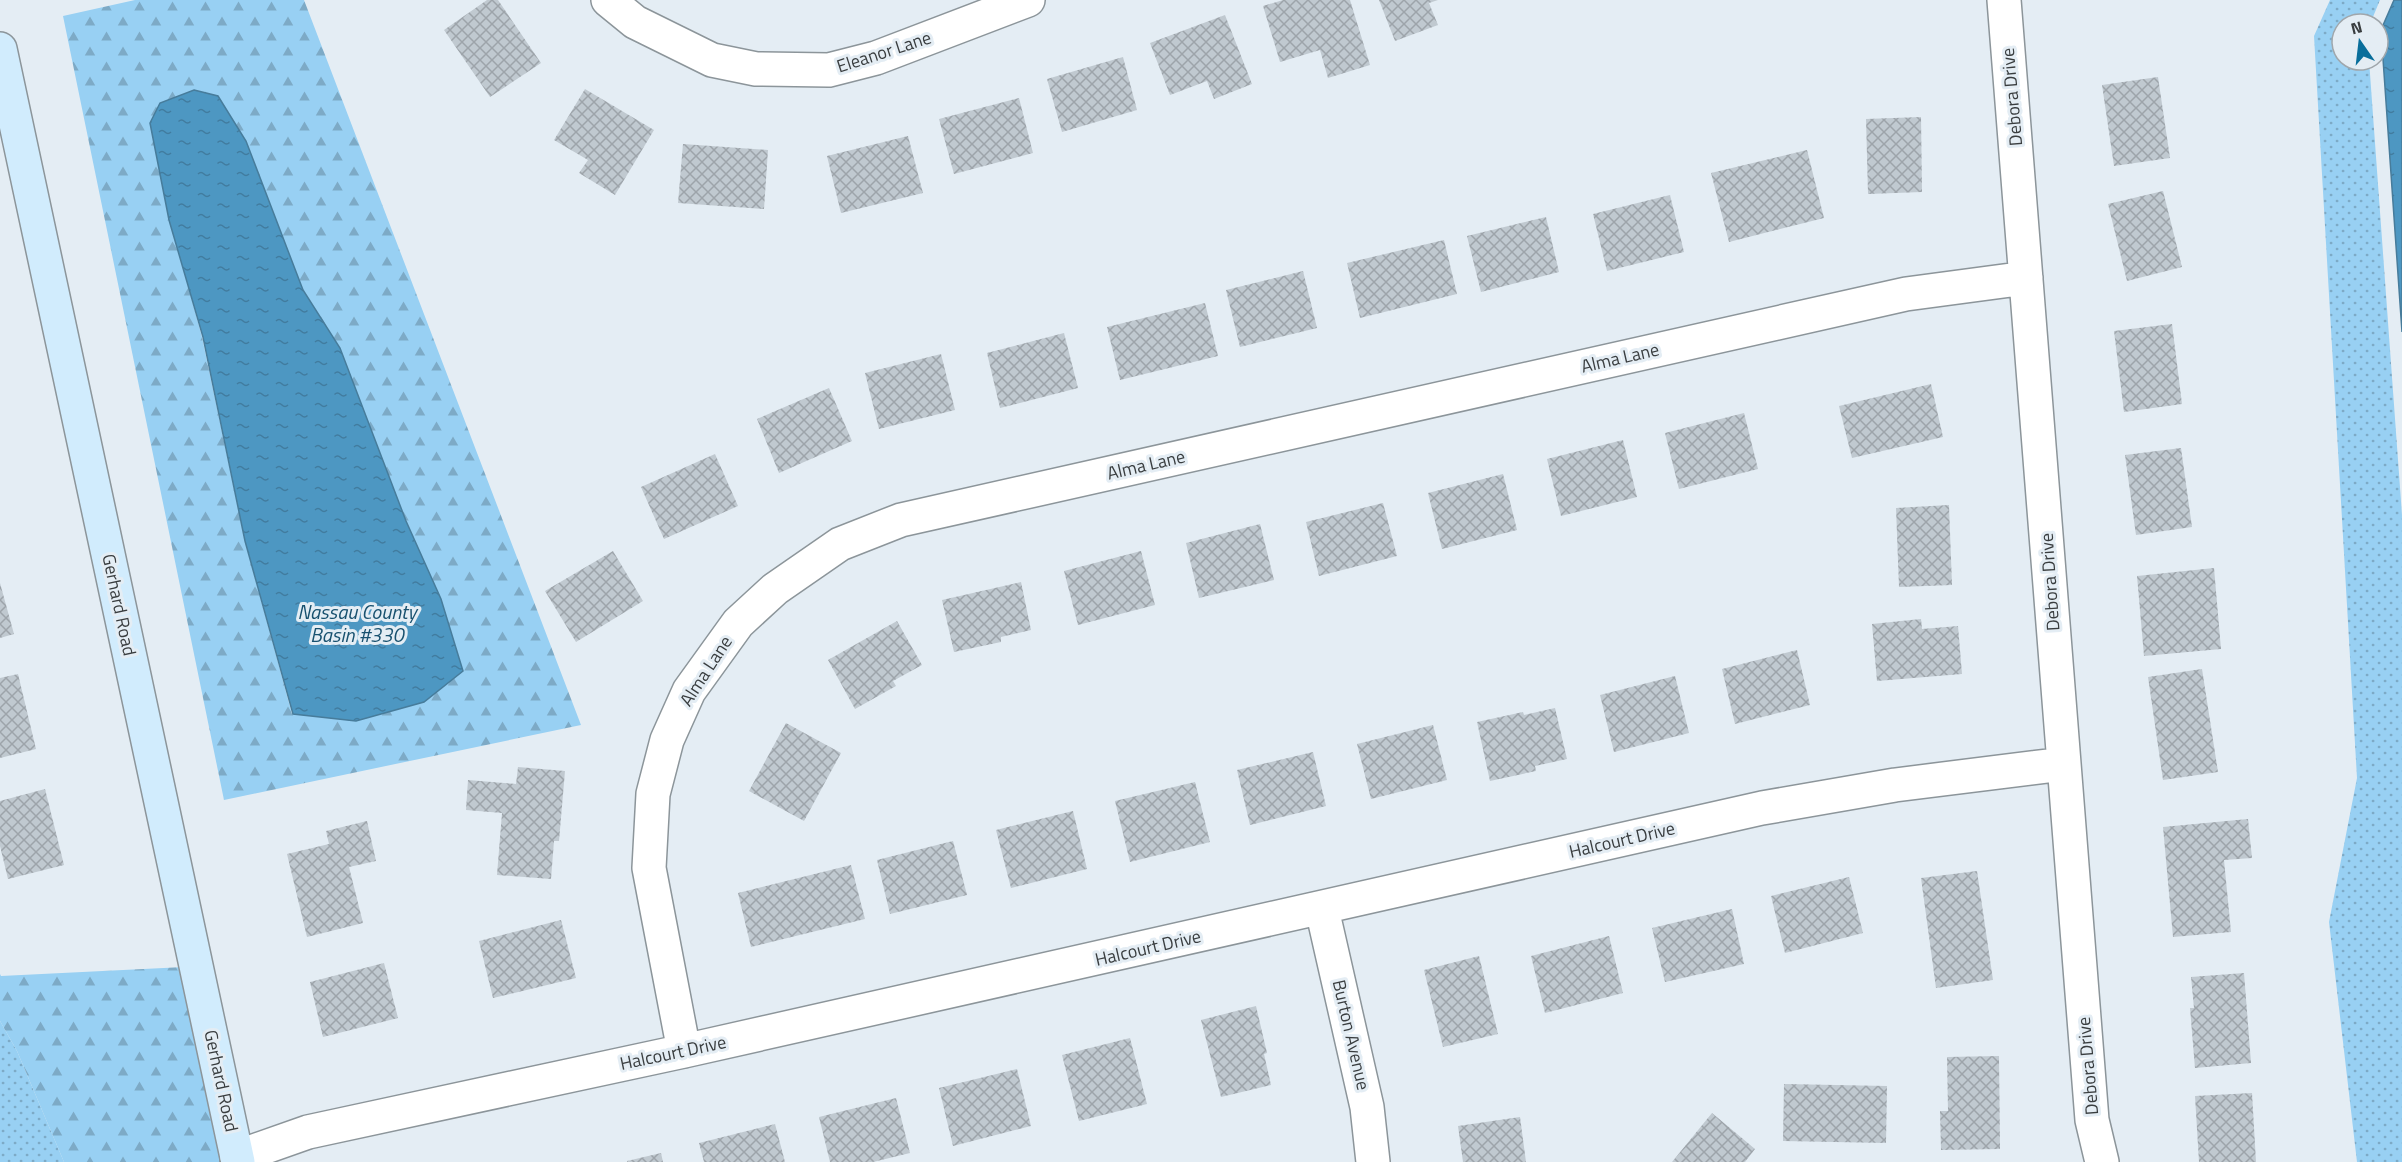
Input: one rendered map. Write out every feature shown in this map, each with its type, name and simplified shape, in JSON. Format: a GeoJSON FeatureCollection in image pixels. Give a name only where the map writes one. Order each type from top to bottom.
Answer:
{"type":"FeatureCollection","features":[{"type":"Feature","properties":{"kind":"street","name":"Eleanor Lane"},"geometry":{"type":"LineString","coordinates":[[608,0],[635,22],[712,60],[756,69],[829,70],[876,58],[1028,0]]}},
{"type":"Feature","properties":{"kind":"street","name":"Debora Drive"},"geometry":{"type":"LineString","coordinates":[[2004,0],[2092,1120],[2102,1162]]}},
{"type":"Feature","properties":{"kind":"street","name":"Gerhard Road"},"geometry":{"type":"LineString","coordinates":[[0,49],[237,1159]]}},
{"type":"Feature","properties":{"kind":"street","name":"Alma Lane"},"geometry":{"type":"LineString","coordinates":[[684,1051],[649,868],[653,794],[667,740],[689,691],[738,623],[775,589],[840,543],[902,520],[1906,294],[2026,278]]}},
{"type":"Feature","properties":{"kind":"street","name":"Halcourt Drive"},"geometry":{"type":"LineString","coordinates":[[237,1159],[308,1132],[1323,909],[1762,808],[1895,785],[2064,764]]}},
{"type":"Feature","properties":{"kind":"street","name":"Burton Avenue"},"geometry":{"type":"LineString","coordinates":[[1323,909],[1367,1107],[1373,1162]]}},
{"type":"Feature","properties":{"kind":"green space"},"geometry":{"type":"Polygon","coordinates":[[[135,0],[304,0],[581,725],[224,800],[63,16],[135,0]],[[150,123],[170,220],[202,337],[245,541],[292,714],[463,671],[441,600],[406,521],[340,348],[303,290],[246,141],[150,123]]]}},
{"type":"Feature","properties":{"kind":"green space"},"geometry":{"type":"Polygon","coordinates":[[[2330,0],[2380,0],[2375,12],[2330,12],[2330,72],[2370,72],[2402,515],[2402,1162],[2357,1162],[2329,922],[2357,778],[2314,36],[2330,0]]]}},
{"type":"Feature","properties":{"kind":"green space"},"geometry":{"type":"Polygon","coordinates":[[[184,967],[227,1162],[64,1162],[17,1051],[0,1021],[0,974],[1,976],[184,967]]]}},
{"type":"Feature","properties":{"kind":"green space"},"geometry":{"type":"Polygon","coordinates":[[[0,1021],[17,1051],[64,1162],[0,1162],[0,1021]]]}},
{"type":"Feature","properties":{"kind":"water"},"geometry":{"type":"Polygon","coordinates":[[[2394,0],[2402,0],[2402,332],[2384,72],[2390,72],[2389,12],[2394,0]]]}},
{"type":"Feature","properties":{"kind":"water","name":"Nassau County Basin #330"},"geometry":{"type":"Polygon","coordinates":[[[194,90],[218,96],[246,141],[303,290],[340,348],[406,521],[441,599],[463,671],[424,702],[356,721],[293,714],[245,541],[203,337],[169,220],[150,123],[160,103],[194,90]]]}},
{"type":"Feature","properties":{"kind":"building"},"geometry":{"type":"Polygon","coordinates":[[[487,0],[498,0],[541,63],[490,97],[444,30],[487,0]]]}},
{"type":"Feature","properties":{"kind":"building"},"geometry":{"type":"Polygon","coordinates":[[[1283,0],[1350,0],[1370,65],[1328,78],[1320,50],[1280,62],[1263,6],[1283,0]]]}},
{"type":"Feature","properties":{"kind":"building"},"geometry":{"type":"Polygon","coordinates":[[[1379,0],[1438,0],[1429,3],[1438,25],[1395,41],[1379,0]]]}},
{"type":"Feature","properties":{"kind":"building"},"geometry":{"type":"Polygon","coordinates":[[[1225,15],[1252,84],[1214,99],[1207,81],[1170,95],[1150,43],[1225,15]]]}},
{"type":"Feature","properties":{"kind":"building"},"geometry":{"type":"Polygon","coordinates":[[[1123,57],[1137,110],[1062,132],[1047,79],[1123,57]]]}},
{"type":"Feature","properties":{"kind":"building"},"geometry":{"type":"Polygon","coordinates":[[[2158,77],[2170,158],[2114,166],[2102,85],[2158,77]]]}},
{"type":"Feature","properties":{"kind":"building"},"geometry":{"type":"Polygon","coordinates":[[[585,89],[654,130],[615,195],[579,173],[588,160],[554,140],[585,89]]]}},
{"type":"Feature","properties":{"kind":"building"},"geometry":{"type":"Polygon","coordinates":[[[1019,98],[1033,153],[954,174],[939,119],[1019,98]]]}},
{"type":"Feature","properties":{"kind":"building"},"geometry":{"type":"Polygon","coordinates":[[[1921,117],[1922,192],[1868,194],[1866,119],[1921,117]]]}},
{"type":"Feature","properties":{"kind":"building"},"geometry":{"type":"Polygon","coordinates":[[[908,136],[923,193],[841,213],[827,156],[908,136]]]}},
{"type":"Feature","properties":{"kind":"building"},"geometry":{"type":"Polygon","coordinates":[[[683,144],[768,150],[764,209],[678,203],[683,144]]]}},
{"type":"Feature","properties":{"kind":"building"},"geometry":{"type":"Polygon","coordinates":[[[1807,150],[1824,218],[1729,242],[1711,173],[1807,150]]]}},
{"type":"Feature","properties":{"kind":"building"},"geometry":{"type":"Polygon","coordinates":[[[2163,191],[2182,267],[2127,281],[2108,204],[2163,191]]]}},
{"type":"Feature","properties":{"kind":"building"},"geometry":{"type":"Polygon","coordinates":[[[1670,195],[1684,252],[1607,271],[1593,214],[1670,195]]]}},
{"type":"Feature","properties":{"kind":"building"},"geometry":{"type":"Polygon","coordinates":[[[1546,217],[1559,272],[1481,292],[1467,236],[1546,217]]]}},
{"type":"Feature","properties":{"kind":"building"},"geometry":{"type":"Polygon","coordinates":[[[1444,240],[1457,294],[1360,318],[1347,263],[1444,240]]]}},
{"type":"Feature","properties":{"kind":"building"},"geometry":{"type":"Polygon","coordinates":[[[1303,271],[1317,328],[1240,347],[1226,290],[1303,271]]]}},
{"type":"Feature","properties":{"kind":"building"},"geometry":{"type":"Polygon","coordinates":[[[1205,303],[1218,356],[1120,380],[1107,327],[1205,303]]]}},
{"type":"Feature","properties":{"kind":"building"},"geometry":{"type":"Polygon","coordinates":[[[2172,324],[2182,404],[2124,412],[2114,331],[2172,324]]]}},
{"type":"Feature","properties":{"kind":"building"},"geometry":{"type":"Polygon","coordinates":[[[1064,333],[1078,388],[1000,408],[987,353],[1064,333]]]}},
{"type":"Feature","properties":{"kind":"building"},"geometry":{"type":"Polygon","coordinates":[[[941,354],[955,410],[879,429],[865,373],[941,354]]]}},
{"type":"Feature","properties":{"kind":"building"},"geometry":{"type":"Polygon","coordinates":[[[1931,384],[1943,437],[1852,458],[1839,406],[1931,384]]]}},
{"type":"Feature","properties":{"kind":"building"},"geometry":{"type":"Polygon","coordinates":[[[829,388],[852,441],[779,473],[757,419],[829,388]]]}},
{"type":"Feature","properties":{"kind":"building"},"geometry":{"type":"Polygon","coordinates":[[[1744,413],[1758,469],[1679,489],[1665,433],[1744,413]]]}},
{"type":"Feature","properties":{"kind":"building"},"geometry":{"type":"Polygon","coordinates":[[[1623,440],[1637,497],[1561,516],[1547,459],[1623,440]]]}},
{"type":"Feature","properties":{"kind":"building"},"geometry":{"type":"Polygon","coordinates":[[[2181,448],[2192,527],[2136,535],[2125,455],[2181,448]]]}},
{"type":"Feature","properties":{"kind":"building"},"geometry":{"type":"Polygon","coordinates":[[[715,454],[738,506],[664,539],[641,487],[715,454]]]}},
{"type":"Feature","properties":{"kind":"building"},"geometry":{"type":"Polygon","coordinates":[[[1503,474],[1517,530],[1442,549],[1428,493],[1503,474]]]}},
{"type":"Feature","properties":{"kind":"building"},"geometry":{"type":"Polygon","coordinates":[[[1383,503],[1397,556],[1319,576],[1306,522],[1383,503]]]}},
{"type":"Feature","properties":{"kind":"building"},"geometry":{"type":"Polygon","coordinates":[[[1949,505],[1952,585],[1899,587],[1896,508],[1949,505]]]}},
{"type":"Feature","properties":{"kind":"building"},"geometry":{"type":"Polygon","coordinates":[[[1260,524],[1274,580],[1199,598],[1186,543],[1260,524]]]}},
{"type":"Feature","properties":{"kind":"building"},"geometry":{"type":"Polygon","coordinates":[[[613,551],[643,601],[576,642],[545,591],[613,551]]]}},
{"type":"Feature","properties":{"kind":"building"},"geometry":{"type":"Polygon","coordinates":[[[1141,551],[1155,605],[1078,625],[1064,571],[1141,551]]]}},
{"type":"Feature","properties":{"kind":"building"},"geometry":{"type":"Polygon","coordinates":[[[2214,568],[2221,649],[2144,656],[2137,576],[2214,568]]]}},
{"type":"Feature","properties":{"kind":"building"},"geometry":{"type":"Polygon","coordinates":[[[1021,582],[1031,630],[1001,637],[1001,642],[954,652],[942,600],[1021,582]]]}},
{"type":"Feature","properties":{"kind":"building"},"geometry":{"type":"Polygon","coordinates":[[[0,583],[14,634],[0,638],[0,583]]]}},
{"type":"Feature","properties":{"kind":"building"},"geometry":{"type":"Polygon","coordinates":[[[1921,619],[1922,629],[1958,626],[1962,674],[1877,681],[1872,624],[1921,619]]]}},
{"type":"Feature","properties":{"kind":"building"},"geometry":{"type":"Polygon","coordinates":[[[897,621],[922,665],[893,681],[896,686],[855,709],[828,660],[897,621]]]}},
{"type":"Feature","properties":{"kind":"building"},"geometry":{"type":"Polygon","coordinates":[[[1797,650],[1810,705],[1735,724],[1722,669],[1797,650]]]}},
{"type":"Feature","properties":{"kind":"building"},"geometry":{"type":"Polygon","coordinates":[[[2202,669],[2218,772],[2163,780],[2148,677],[2202,669]]]}},
{"type":"Feature","properties":{"kind":"building"},"geometry":{"type":"Polygon","coordinates":[[[18,674],[36,749],[0,758],[0,678],[18,674]]]}},
{"type":"Feature","properties":{"kind":"building"},"geometry":{"type":"Polygon","coordinates":[[[1675,676],[1689,733],[1614,752],[1600,695],[1675,676]]]}},
{"type":"Feature","properties":{"kind":"building"},"geometry":{"type":"Polygon","coordinates":[[[1555,708],[1567,759],[1535,766],[1536,771],[1490,781],[1477,722],[1555,708]]]}},
{"type":"Feature","properties":{"kind":"building"},"geometry":{"type":"Polygon","coordinates":[[[786,723],[841,753],[804,821],[749,791],[786,723]]]}},
{"type":"Feature","properties":{"kind":"building"},"geometry":{"type":"Polygon","coordinates":[[[1433,725],[1447,780],[1371,799],[1357,744],[1433,725]]]}},
{"type":"Feature","properties":{"kind":"building"},"geometry":{"type":"Polygon","coordinates":[[[1313,752],[1326,806],[1250,825],[1237,770],[1313,752]]]}},
{"type":"Feature","properties":{"kind":"building"},"geometry":{"type":"Polygon","coordinates":[[[518,767],[565,771],[559,841],[554,841],[551,879],[497,875],[502,813],[466,810],[468,780],[516,784],[518,767]]]}},
{"type":"Feature","properties":{"kind":"building"},"geometry":{"type":"Polygon","coordinates":[[[1195,782],[1210,842],[1130,862],[1115,801],[1195,782]]]}},
{"type":"Feature","properties":{"kind":"building"},"geometry":{"type":"Polygon","coordinates":[[[45,789],[64,865],[8,879],[0,846],[0,801],[45,789]]]}},
{"type":"Feature","properties":{"kind":"building"},"geometry":{"type":"Polygon","coordinates":[[[1073,811],[1087,869],[1011,888],[996,830],[1073,811]]]}},
{"type":"Feature","properties":{"kind":"building"},"geometry":{"type":"Polygon","coordinates":[[[2248,819],[2252,858],[2224,860],[2231,932],[2173,937],[2163,827],[2248,819]]]}},
{"type":"Feature","properties":{"kind":"building"},"geometry":{"type":"Polygon","coordinates":[[[367,821],[376,861],[349,867],[363,923],[307,937],[287,854],[329,844],[326,831],[367,821]]]}},
{"type":"Feature","properties":{"kind":"building"},"geometry":{"type":"Polygon","coordinates":[[[953,841],[967,895],[890,914],[877,860],[953,841]]]}},
{"type":"Feature","properties":{"kind":"building"},"geometry":{"type":"Polygon","coordinates":[[[851,865],[865,919],[751,947],[738,893],[851,865]]]}},
{"type":"Feature","properties":{"kind":"building"},"geometry":{"type":"Polygon","coordinates":[[[1977,871],[1993,980],[1936,988],[1921,878],[1977,871]]]}},
{"type":"Feature","properties":{"kind":"building"},"geometry":{"type":"Polygon","coordinates":[[[1849,877],[1863,933],[1785,953],[1771,896],[1849,877]]]}},
{"type":"Feature","properties":{"kind":"building"},"geometry":{"type":"Polygon","coordinates":[[[1732,909],[1744,964],[1665,982],[1652,928],[1732,909]]]}},
{"type":"Feature","properties":{"kind":"building"},"geometry":{"type":"Polygon","coordinates":[[[561,920],[576,978],[493,998],[479,941],[561,920]]]}},
{"type":"Feature","properties":{"kind":"building"},"geometry":{"type":"Polygon","coordinates":[[[1609,936],[1623,993],[1545,1013],[1531,956],[1609,936]]]}},
{"type":"Feature","properties":{"kind":"building"},"geometry":{"type":"Polygon","coordinates":[[[1479,956],[1498,1034],[1443,1047],[1424,970],[1479,956]]]}},
{"type":"Feature","properties":{"kind":"building"},"geometry":{"type":"Polygon","coordinates":[[[384,963],[398,1018],[323,1037],[310,982],[384,963]]]}},
{"type":"Feature","properties":{"kind":"building"},"geometry":{"type":"Polygon","coordinates":[[[2244,973],[2251,1063],[2195,1068],[2190,1008],[2194,1008],[2191,977],[2244,973]]]}},
{"type":"Feature","properties":{"kind":"building"},"geometry":{"type":"Polygon","coordinates":[[[1256,1006],[1267,1053],[1264,1054],[1271,1085],[1221,1097],[1201,1020],[1256,1006]]]}},
{"type":"Feature","properties":{"kind":"building"},"geometry":{"type":"Polygon","coordinates":[[[1130,1038],[1147,1104],[1079,1121],[1062,1055],[1130,1038]]]}},
{"type":"Feature","properties":{"kind":"building"},"geometry":{"type":"Polygon","coordinates":[[[1999,1056],[2000,1149],[1941,1150],[1940,1111],[1948,1111],[1947,1057],[1999,1056]]]}},
{"type":"Feature","properties":{"kind":"building"},"geometry":{"type":"Polygon","coordinates":[[[1017,1069],[1031,1126],[953,1146],[939,1088],[1017,1069]]]}},
{"type":"Feature","properties":{"kind":"building"},"geometry":{"type":"Polygon","coordinates":[[[1784,1084],[1887,1086],[1886,1143],[1783,1141],[1784,1084]]]}},
{"type":"Feature","properties":{"kind":"building"},"geometry":{"type":"Polygon","coordinates":[[[2252,1093],[2256,1162],[2199,1162],[2195,1096],[2252,1093]]]}},
{"type":"Feature","properties":{"kind":"building"},"geometry":{"type":"Polygon","coordinates":[[[896,1098],[910,1153],[873,1162],[830,1162],[819,1117],[896,1098]]]}},
{"type":"Feature","properties":{"kind":"building"},"geometry":{"type":"Polygon","coordinates":[[[1712,1113],[1755,1149],[1745,1162],[1672,1162],[1712,1113]]]}},
{"type":"Feature","properties":{"kind":"building"},"geometry":{"type":"Polygon","coordinates":[[[1520,1117],[1526,1162],[1463,1162],[1458,1126],[1520,1117]]]}},
{"type":"Feature","properties":{"kind":"building"},"geometry":{"type":"Polygon","coordinates":[[[775,1124],[785,1162],[704,1162],[699,1143],[775,1124]]]}},
{"type":"Feature","properties":{"kind":"building"},"geometry":{"type":"Polygon","coordinates":[[[661,1153],[663,1162],[627,1162],[627,1161],[661,1153]]]}}]}
